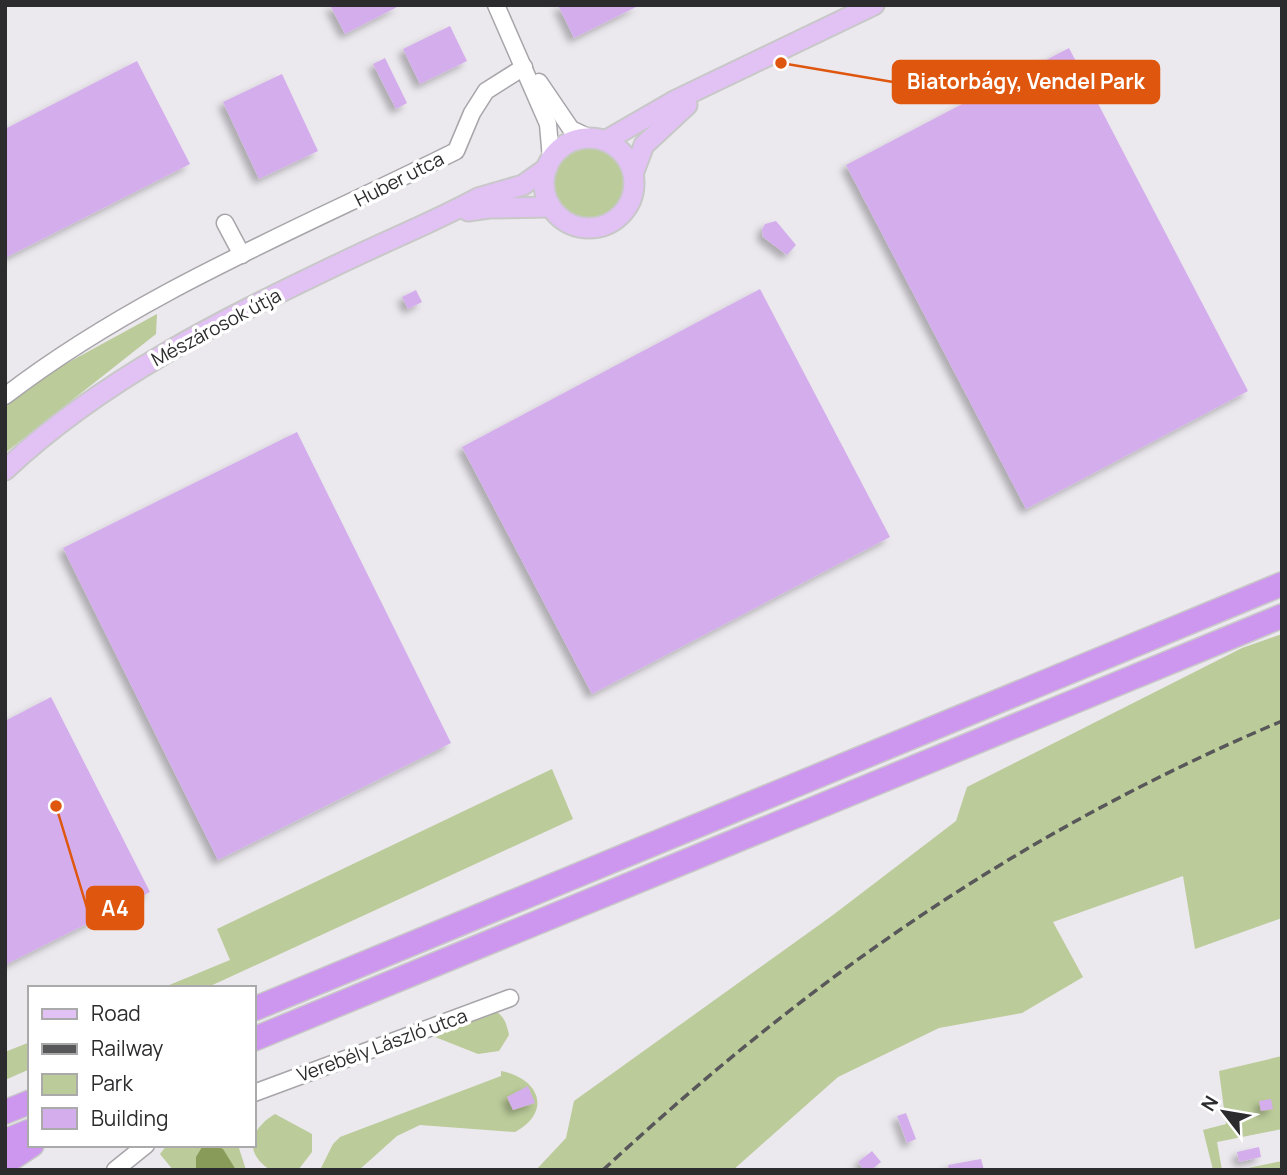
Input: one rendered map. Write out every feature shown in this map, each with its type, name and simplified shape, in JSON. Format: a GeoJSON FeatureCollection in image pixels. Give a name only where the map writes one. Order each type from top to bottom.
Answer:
{"type":"FeatureCollection","features":[{"type":"Feature","properties":{"kind":"highway"},"geometry":{"type":"LineString","coordinates":[[256,1008],[1282,584]]}},
{"type":"Feature","properties":{"kind":"highway"},"geometry":{"type":"LineString","coordinates":[[256,1038],[1282,615]]}},
{"type":"Feature","properties":{"kind":"highway"},"geometry":{"type":"LineString","coordinates":[[5,1112],[28,1103]]}},
{"type":"Feature","properties":{"kind":"highway"},"geometry":{"type":"LineString","coordinates":[[5,1141],[28,1132]]}},
{"type":"Feature","properties":{"kind":"highway"},"geometry":{"type":"LineString","coordinates":[[5,1163],[29,1147]]}},
{"type":"Feature","properties":{"kind":"main road","name":"Mészárosok útja"},"geometry":{"type":"LineString","coordinates":[[5,470],[55,426],[154,359],[322,272],[478,198],[523,185],[572,141],[598,139],[874,5]]}},
{"type":"Feature","properties":{"kind":"main road","name":"Mészárosok útja"},"geometry":{"type":"LineString","coordinates":[[446,215],[489,208],[551,208],[569,223],[585,228],[603,226],[626,209],[633,192],[633,174],[637,158],[653,134],[705,88]]}},
{"type":"Feature","properties":{"kind":"main road"},"geometry":{"type":"LineString","coordinates":[[598,139],[624,153],[633,174]]}},
{"type":"Feature","properties":{"kind":"main road"},"geometry":{"type":"LineString","coordinates":[[549,163],[544,188],[551,208]]}},
{"type":"Feature","properties":{"kind":"street"},"geometry":{"type":"LineString","coordinates":[[496,5],[548,124],[549,163]]}},
{"type":"Feature","properties":{"kind":"street"},"geometry":{"type":"LineString","coordinates":[[526,71],[540,82],[572,129],[598,139]]}},
{"type":"Feature","properties":{"kind":"street","name":"Huber utca"},"geometry":{"type":"LineString","coordinates":[[5,396],[70,350],[242,255],[456,151],[472,113],[486,91],[526,71]]}},
{"type":"Feature","properties":{"kind":"street"},"geometry":{"type":"LineString","coordinates":[[225,223],[242,255]]}},
{"type":"Feature","properties":{"kind":"street","name":"Verebély László utca"},"geometry":{"type":"LineString","coordinates":[[256,1092],[510,998]]}},
{"type":"Feature","properties":{"kind":"street"},"geometry":{"type":"LineString","coordinates":[[115,1170],[144,1147]]}},
{"type":"Feature","properties":{"kind":"green space"},"geometry":{"type":"Polygon","coordinates":[[[589,148],[614,158],[624,183],[614,208],[589,218],[564,208],[554,183],[564,158],[589,148]]]}},
{"type":"Feature","properties":{"kind":"green space"},"geometry":{"type":"Polygon","coordinates":[[[157,314],[156,334],[5,453],[5,397],[157,314]]]}},
{"type":"Feature","properties":{"kind":"green space"},"geometry":{"type":"Polygon","coordinates":[[[1282,634],[1282,918],[1195,949],[1183,876],[1053,922],[1083,977],[1022,1013],[939,1028],[838,1077],[733,1170],[536,1170],[566,1138],[574,1101],[833,915],[956,821],[967,787],[1242,648],[1282,634]]]}},
{"type":"Feature","properties":{"kind":"green space"},"geometry":{"type":"Polygon","coordinates":[[[552,769],[573,819],[210,986],[167,986],[230,960],[217,929],[552,769]]]}},
{"type":"Feature","properties":{"kind":"green space"},"geometry":{"type":"Polygon","coordinates":[[[490,1008],[503,1018],[509,1035],[499,1051],[478,1054],[430,1035],[490,1008]]]}},
{"type":"Feature","properties":{"kind":"green space"},"geometry":{"type":"Polygon","coordinates":[[[28,1043],[28,1070],[5,1080],[5,1052],[28,1043]]]}},
{"type":"Feature","properties":{"kind":"green space"},"geometry":{"type":"Polygon","coordinates":[[[1282,1056],[1282,1129],[1217,1142],[1222,1170],[1213,1170],[1203,1130],[1226,1124],[1219,1071],[1282,1056]]]}},
{"type":"Feature","properties":{"kind":"green space"},"geometry":{"type":"Polygon","coordinates":[[[501,1071],[525,1081],[536,1096],[534,1115],[515,1132],[420,1125],[397,1136],[359,1170],[320,1170],[333,1144],[340,1137],[501,1076],[501,1071]]]}},
{"type":"Feature","properties":{"kind":"green space"},"geometry":{"type":"Polygon","coordinates":[[[275,1114],[312,1134],[312,1152],[299,1169],[270,1170],[256,1156],[253,1147],[256,1147],[256,1133],[275,1114]]]}},
{"type":"Feature","properties":{"kind":"green space"},"geometry":{"type":"Polygon","coordinates":[[[165,1147],[239,1147],[246,1170],[173,1170],[160,1154],[165,1147]]]}},
{"type":"Feature","properties":{"kind":"green space"},"geometry":{"type":"Polygon","coordinates":[[[1282,1161],[1282,1170],[1239,1170],[1282,1161]]]}},
{"type":"Feature","properties":{"kind":"shaded area"},"geometry":{"type":"Polygon","coordinates":[[[202,1147],[218,1147],[223,1149],[236,1170],[196,1168],[196,1157],[202,1147]]]}},
{"type":"Feature","properties":{"kind":"building"},"geometry":{"type":"Polygon","coordinates":[[[330,5],[401,5],[345,34],[330,5]]]}},
{"type":"Feature","properties":{"kind":"building"},"geometry":{"type":"Polygon","coordinates":[[[558,5],[640,5],[574,38],[558,5]]]}},
{"type":"Feature","properties":{"kind":"building"},"geometry":{"type":"Polygon","coordinates":[[[450,26],[467,61],[420,84],[403,49],[450,26]]]}},
{"type":"Feature","properties":{"kind":"building"},"geometry":{"type":"Polygon","coordinates":[[[1069,48],[1248,391],[1026,509],[846,165],[1069,48]]]}},
{"type":"Feature","properties":{"kind":"building"},"geometry":{"type":"Polygon","coordinates":[[[385,58],[407,103],[396,109],[373,64],[385,58]]]}},
{"type":"Feature","properties":{"kind":"building"},"geometry":{"type":"Polygon","coordinates":[[[137,61],[190,164],[5,258],[5,129],[137,61]]]}},
{"type":"Feature","properties":{"kind":"building"},"geometry":{"type":"Polygon","coordinates":[[[282,74],[318,151],[259,179],[223,102],[282,74]]]}},
{"type":"Feature","properties":{"kind":"building"},"geometry":{"type":"Polygon","coordinates":[[[776,221],[796,245],[787,255],[763,237],[765,224],[776,221]]]}},
{"type":"Feature","properties":{"kind":"building"},"geometry":{"type":"Polygon","coordinates":[[[760,289],[890,537],[592,694],[462,447],[760,289]]]}},
{"type":"Feature","properties":{"kind":"building"},"geometry":{"type":"Polygon","coordinates":[[[416,290],[422,302],[408,309],[402,297],[416,290]]]}},
{"type":"Feature","properties":{"kind":"building"},"geometry":{"type":"Polygon","coordinates":[[[297,432],[451,743],[218,860],[63,548],[297,432]]]}},
{"type":"Feature","properties":{"kind":"building"},"geometry":{"type":"Polygon","coordinates":[[[51,697],[150,892],[5,965],[5,721],[51,697]]]}},
{"type":"Feature","properties":{"kind":"building"},"geometry":{"type":"Polygon","coordinates":[[[528,1086],[535,1103],[513,1110],[507,1097],[528,1086]]]}},
{"type":"Feature","properties":{"kind":"building"},"geometry":{"type":"Polygon","coordinates":[[[1271,1099],[1273,1109],[1261,1111],[1259,1101],[1271,1099]]]}},
{"type":"Feature","properties":{"kind":"building"},"geometry":{"type":"Polygon","coordinates":[[[906,1113],[916,1139],[907,1143],[897,1116],[906,1113]]]}},
{"type":"Feature","properties":{"kind":"building"},"geometry":{"type":"Polygon","coordinates":[[[1259,1147],[1261,1157],[1239,1162],[1237,1152],[1259,1147]]]}},
{"type":"Feature","properties":{"kind":"building"},"geometry":{"type":"Polygon","coordinates":[[[872,1151],[881,1162],[871,1170],[864,1170],[858,1162],[872,1151]]]}},
{"type":"Feature","properties":{"kind":"building"},"geometry":{"type":"Polygon","coordinates":[[[981,1159],[984,1170],[949,1170],[948,1165],[981,1159]]]}},
{"type":"Feature","properties":{"kind":"railway"},"geometry":{"type":"LineString","coordinates":[[603,1170],[760,1034],[922,915],[1007,861],[1095,811],[1186,764],[1282,721]]}},
{"type":"Feature","properties":{"kind":"place","name":"Biatorbágy, Vendel Park"},"geometry":{"type":"Point","coordinates":[781,63]}},
{"type":"Feature","properties":{"kind":"place","name":"A4"},"geometry":{"type":"Point","coordinates":[56,806]}}]}
